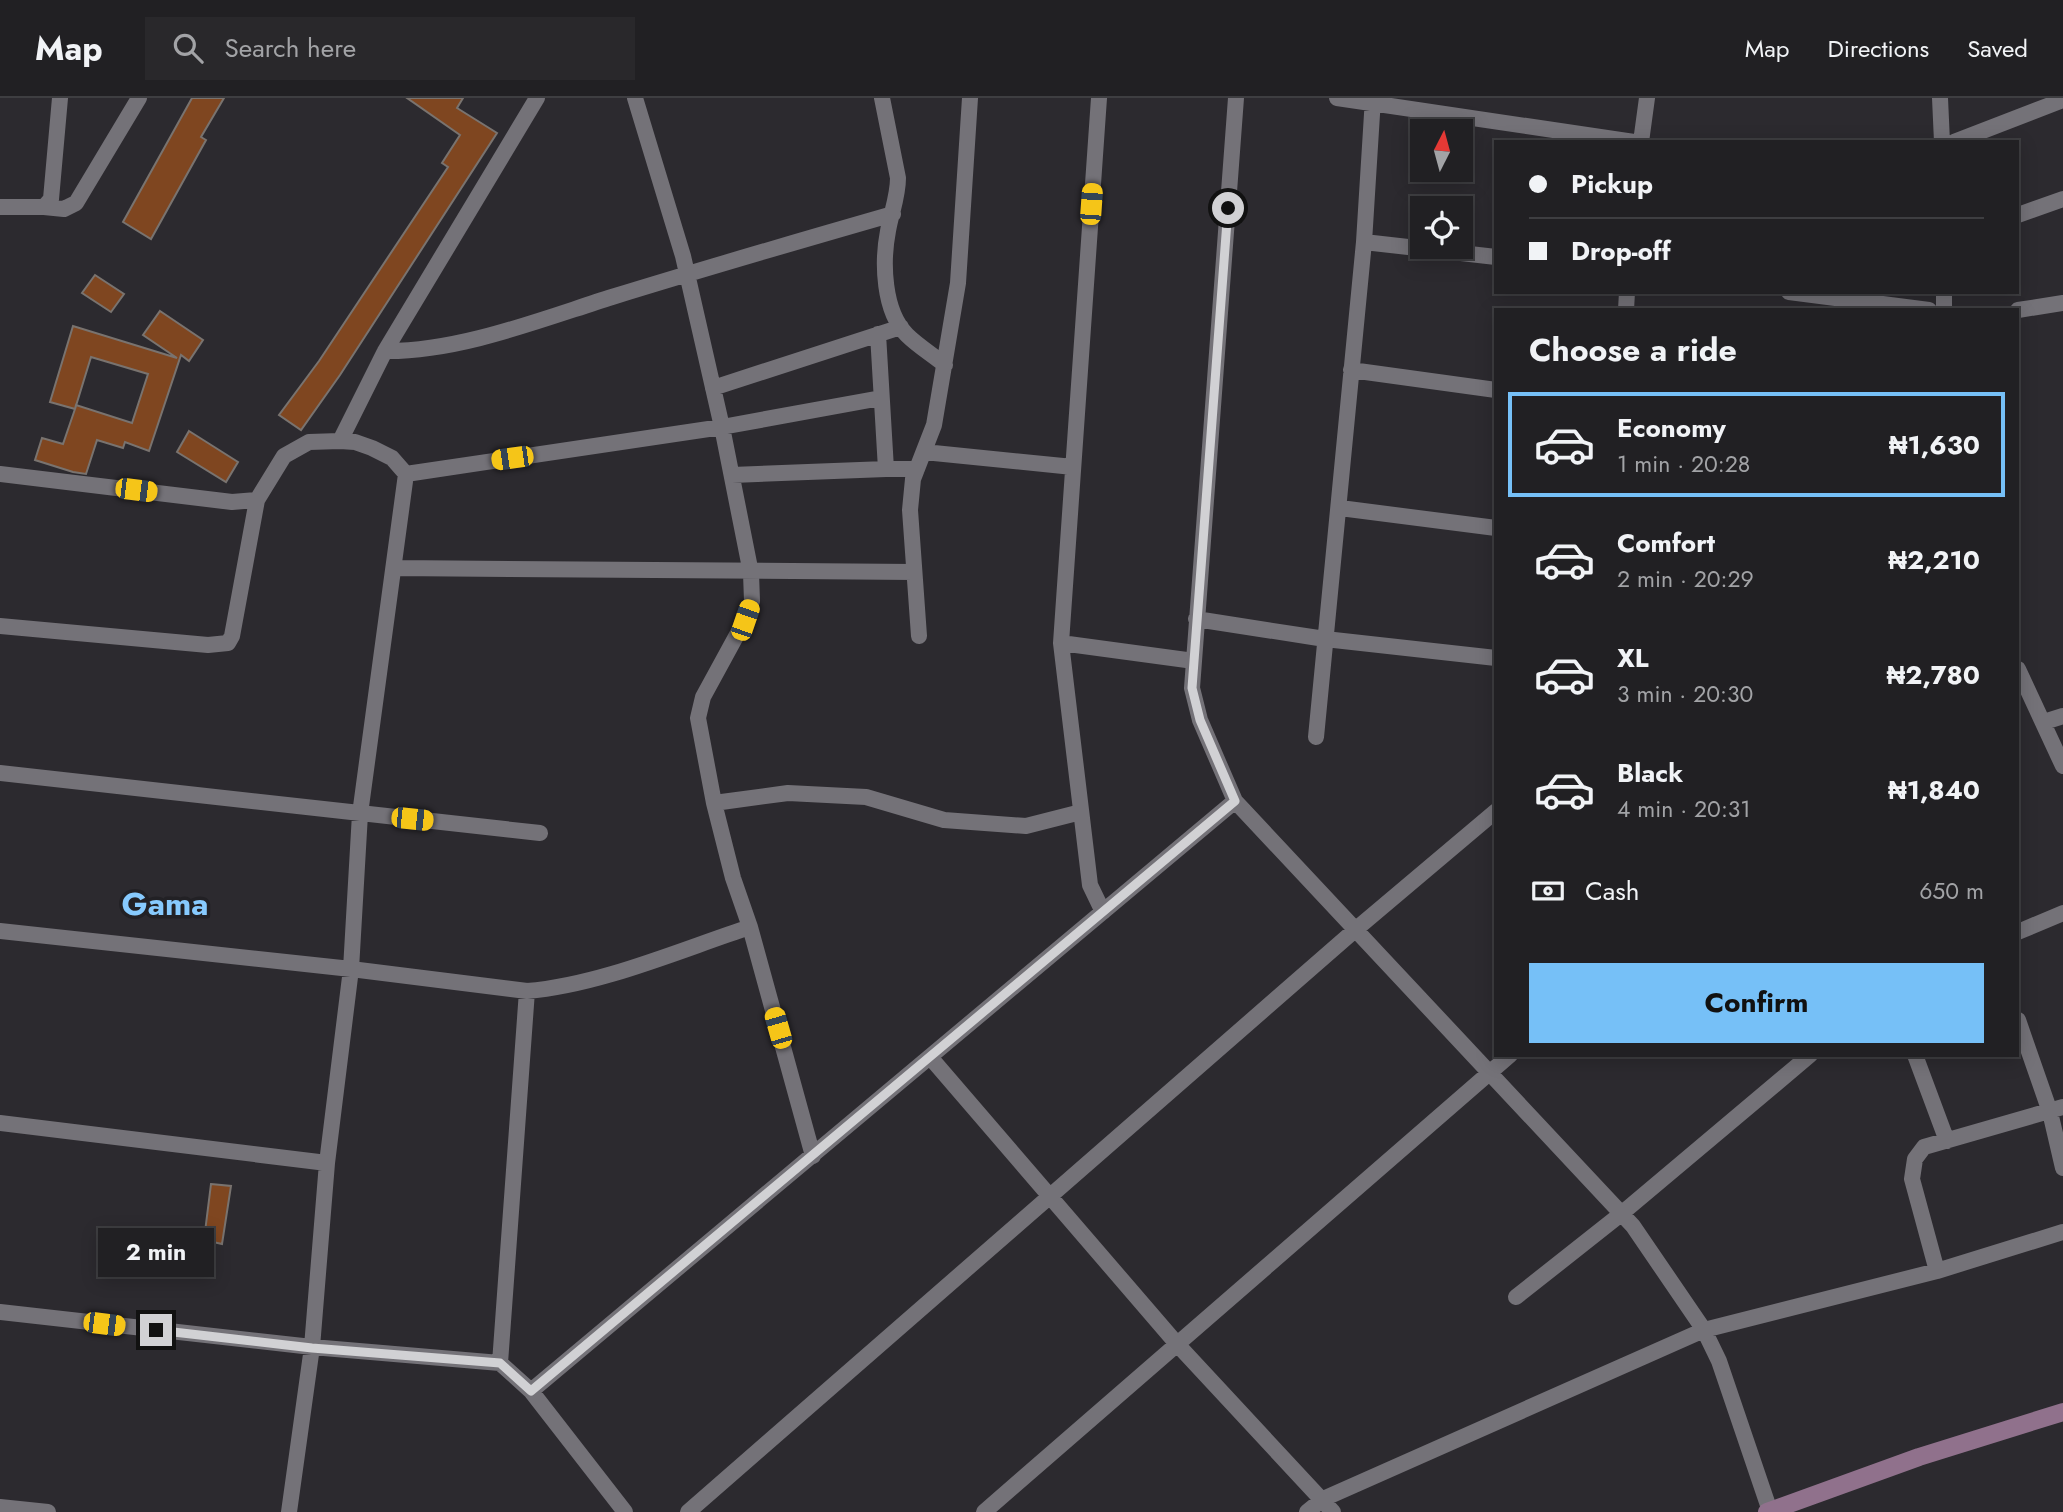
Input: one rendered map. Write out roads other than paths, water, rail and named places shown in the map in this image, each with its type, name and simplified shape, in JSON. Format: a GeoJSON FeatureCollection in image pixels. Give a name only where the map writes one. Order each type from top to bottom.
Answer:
{"type":"FeatureCollection","features":[{"type":"Feature","properties":{"kind":"street"},"geometry":{"type":"LineString","coordinates":[[44,207],[51,199],[60,98]]}},
{"type":"Feature","properties":{"kind":"street"},"geometry":{"type":"LineString","coordinates":[[0,207],[64,209],[76,203],[139,98]]}},
{"type":"Feature","properties":{"kind":"street"},"geometry":{"type":"LineString","coordinates":[[340,440],[386,351],[537,98]]}},
{"type":"Feature","properties":{"kind":"street"},"geometry":{"type":"LineString","coordinates":[[635,98],[686,274],[722,427],[751,573],[751,601],[745,620],[703,697],[698,718],[714,803],[733,878],[750,927],[813,1156]]}},
{"type":"Feature","properties":{"kind":"street"},"geometry":{"type":"LineString","coordinates":[[882,98],[898,178],[898,191],[885,250],[886,284],[894,315],[905,333],[945,365]]}},
{"type":"Feature","properties":{"kind":"street"},"geometry":{"type":"LineString","coordinates":[[919,636],[910,510],[913,479],[934,425],[958,284],[970,98]]}},
{"type":"Feature","properties":{"kind":"street"},"geometry":{"type":"LineString","coordinates":[[1099,98],[1061,643],[1090,884],[1103,912]]}},
{"type":"Feature","properties":{"kind":"street"},"geometry":{"type":"LineString","coordinates":[[1236,98],[1192,688],[1200,720],[1235,801],[1633,1226],[1704,1330],[1719,1361],[1768,1511],[1920,1457],[2063,1412]]}},
{"type":"Feature","properties":{"kind":"street"},"geometry":{"type":"LineString","coordinates":[[1337,98],[1373,100],[1622,140]]}},
{"type":"Feature","properties":{"kind":"street"},"geometry":{"type":"LineString","coordinates":[[1641,140],[1647,98]]}},
{"type":"Feature","properties":{"kind":"street"},"geometry":{"type":"LineString","coordinates":[[1940,98],[1942,140]]}},
{"type":"Feature","properties":{"kind":"street"},"geometry":{"type":"LineString","coordinates":[[1316,737],[1364,242],[1373,100]]}},
{"type":"Feature","properties":{"kind":"street"},"geometry":{"type":"LineString","coordinates":[[1959,140],[2063,100]]}},
{"type":"Feature","properties":{"kind":"street"},"geometry":{"type":"LineString","coordinates":[[2019,215],[2063,199]]}},
{"type":"Feature","properties":{"kind":"street"},"geometry":{"type":"LineString","coordinates":[[386,351],[411,352],[527,324],[686,274],[893,214]]}},
{"type":"Feature","properties":{"kind":"street"},"geometry":{"type":"LineString","coordinates":[[1364,242],[1494,257]]}},
{"type":"Feature","properties":{"kind":"street"},"geometry":{"type":"LineString","coordinates":[[1805,294],[1913,308]]}},
{"type":"Feature","properties":{"kind":"street"},"geometry":{"type":"LineString","coordinates":[[2019,310],[2063,303]]}},
{"type":"Feature","properties":{"kind":"street"},"geometry":{"type":"LineString","coordinates":[[713,388],[901,327]]}},
{"type":"Feature","properties":{"kind":"street"},"geometry":{"type":"LineString","coordinates":[[878,334],[886,468]]}},
{"type":"Feature","properties":{"kind":"street"},"geometry":{"type":"LineString","coordinates":[[1351,370],[1494,390]]}},
{"type":"Feature","properties":{"kind":"street"},"geometry":{"type":"LineString","coordinates":[[406,474],[722,427],[881,398]]}},
{"type":"Feature","properties":{"kind":"street"},"geometry":{"type":"LineString","coordinates":[[0,626],[208,645],[228,643],[232,636],[257,500],[284,456],[309,442],[340,440],[372,447],[392,458],[406,474],[360,814],[351,969],[327,1163],[312,1348],[289,1512]]}},
{"type":"Feature","properties":{"kind":"street"},"geometry":{"type":"LineString","coordinates":[[924,452],[1073,467]]}},
{"type":"Feature","properties":{"kind":"street"},"geometry":{"type":"LineString","coordinates":[[732,475],[886,468],[917,470]]}},
{"type":"Feature","properties":{"kind":"street"},"geometry":{"type":"LineString","coordinates":[[0,474],[232,502],[257,500]]}},
{"type":"Feature","properties":{"kind":"street"},"geometry":{"type":"LineString","coordinates":[[1340,508],[1494,528]]}},
{"type":"Feature","properties":{"kind":"street"},"geometry":{"type":"LineString","coordinates":[[394,568],[751,573],[914,572]]}},
{"type":"Feature","properties":{"kind":"street"},"geometry":{"type":"LineString","coordinates":[[1196,619],[1325,639],[1494,658]]}},
{"type":"Feature","properties":{"kind":"street"},"geometry":{"type":"LineString","coordinates":[[1061,643],[1194,661]]}},
{"type":"Feature","properties":{"kind":"street"},"geometry":{"type":"LineString","coordinates":[[2019,671],[2063,766]]}},
{"type":"Feature","properties":{"kind":"street"},"geometry":{"type":"LineString","coordinates":[[2044,722],[2063,716]]}},
{"type":"Feature","properties":{"kind":"street"},"geometry":{"type":"LineString","coordinates":[[0,773],[540,833]]}},
{"type":"Feature","properties":{"kind":"street"},"geometry":{"type":"LineString","coordinates":[[714,803],[788,793],[866,797],[944,820],[1026,826],[1081,812]]}},
{"type":"Feature","properties":{"kind":"street"},"geometry":{"type":"LineString","coordinates":[[531,1391],[1235,801]]}},
{"type":"Feature","properties":{"kind":"street"},"geometry":{"type":"LineString","coordinates":[[688,1512],[1355,930],[1494,813]]}},
{"type":"Feature","properties":{"kind":"street"},"geometry":{"type":"LineString","coordinates":[[2019,932],[2063,913]]}},
{"type":"Feature","properties":{"kind":"street"},"geometry":{"type":"LineString","coordinates":[[0,931],[527,991],[556,989],[584,982],[750,927]]}},
{"type":"Feature","properties":{"kind":"street"},"geometry":{"type":"LineString","coordinates":[[500,1363],[527,991]]}},
{"type":"Feature","properties":{"kind":"street"},"geometry":{"type":"LineString","coordinates":[[2019,1022],[2056,1110],[2063,1168]]}},
{"type":"Feature","properties":{"kind":"street"},"geometry":{"type":"LineString","coordinates":[[930,1057],[1177,1344],[1333,1512]]}},
{"type":"Feature","properties":{"kind":"street"},"geometry":{"type":"LineString","coordinates":[[984,1512],[1508,1057]]}},
{"type":"Feature","properties":{"kind":"street"},"geometry":{"type":"LineString","coordinates":[[1516,1297],[1621,1214],[1808,1057]]}},
{"type":"Feature","properties":{"kind":"street"},"geometry":{"type":"LineString","coordinates":[[1916,1057],[1947,1141]]}},
{"type":"Feature","properties":{"kind":"street"},"geometry":{"type":"LineString","coordinates":[[1937,1271],[1912,1179],[1915,1159],[1924,1147],[2056,1110]]}},
{"type":"Feature","properties":{"kind":"street"},"geometry":{"type":"LineString","coordinates":[[0,1123],[327,1163]]}},
{"type":"Feature","properties":{"kind":"street"},"geometry":{"type":"LineString","coordinates":[[1307,1512],[1323,1499],[1704,1330],[1937,1271],[2062,1235]]}},
{"type":"Feature","properties":{"kind":"street"},"geometry":{"type":"LineString","coordinates":[[0,1312],[312,1348],[500,1363],[531,1391],[625,1512]]}},
{"type":"Feature","properties":{"kind":"street"},"geometry":{"type":"LineString","coordinates":[[0,1507],[48,1512]]}},
{"type":"Feature","properties":{"kind":"district","name":"Gama"},"geometry":{"type":"Point","coordinates":[165,904]}}]}
